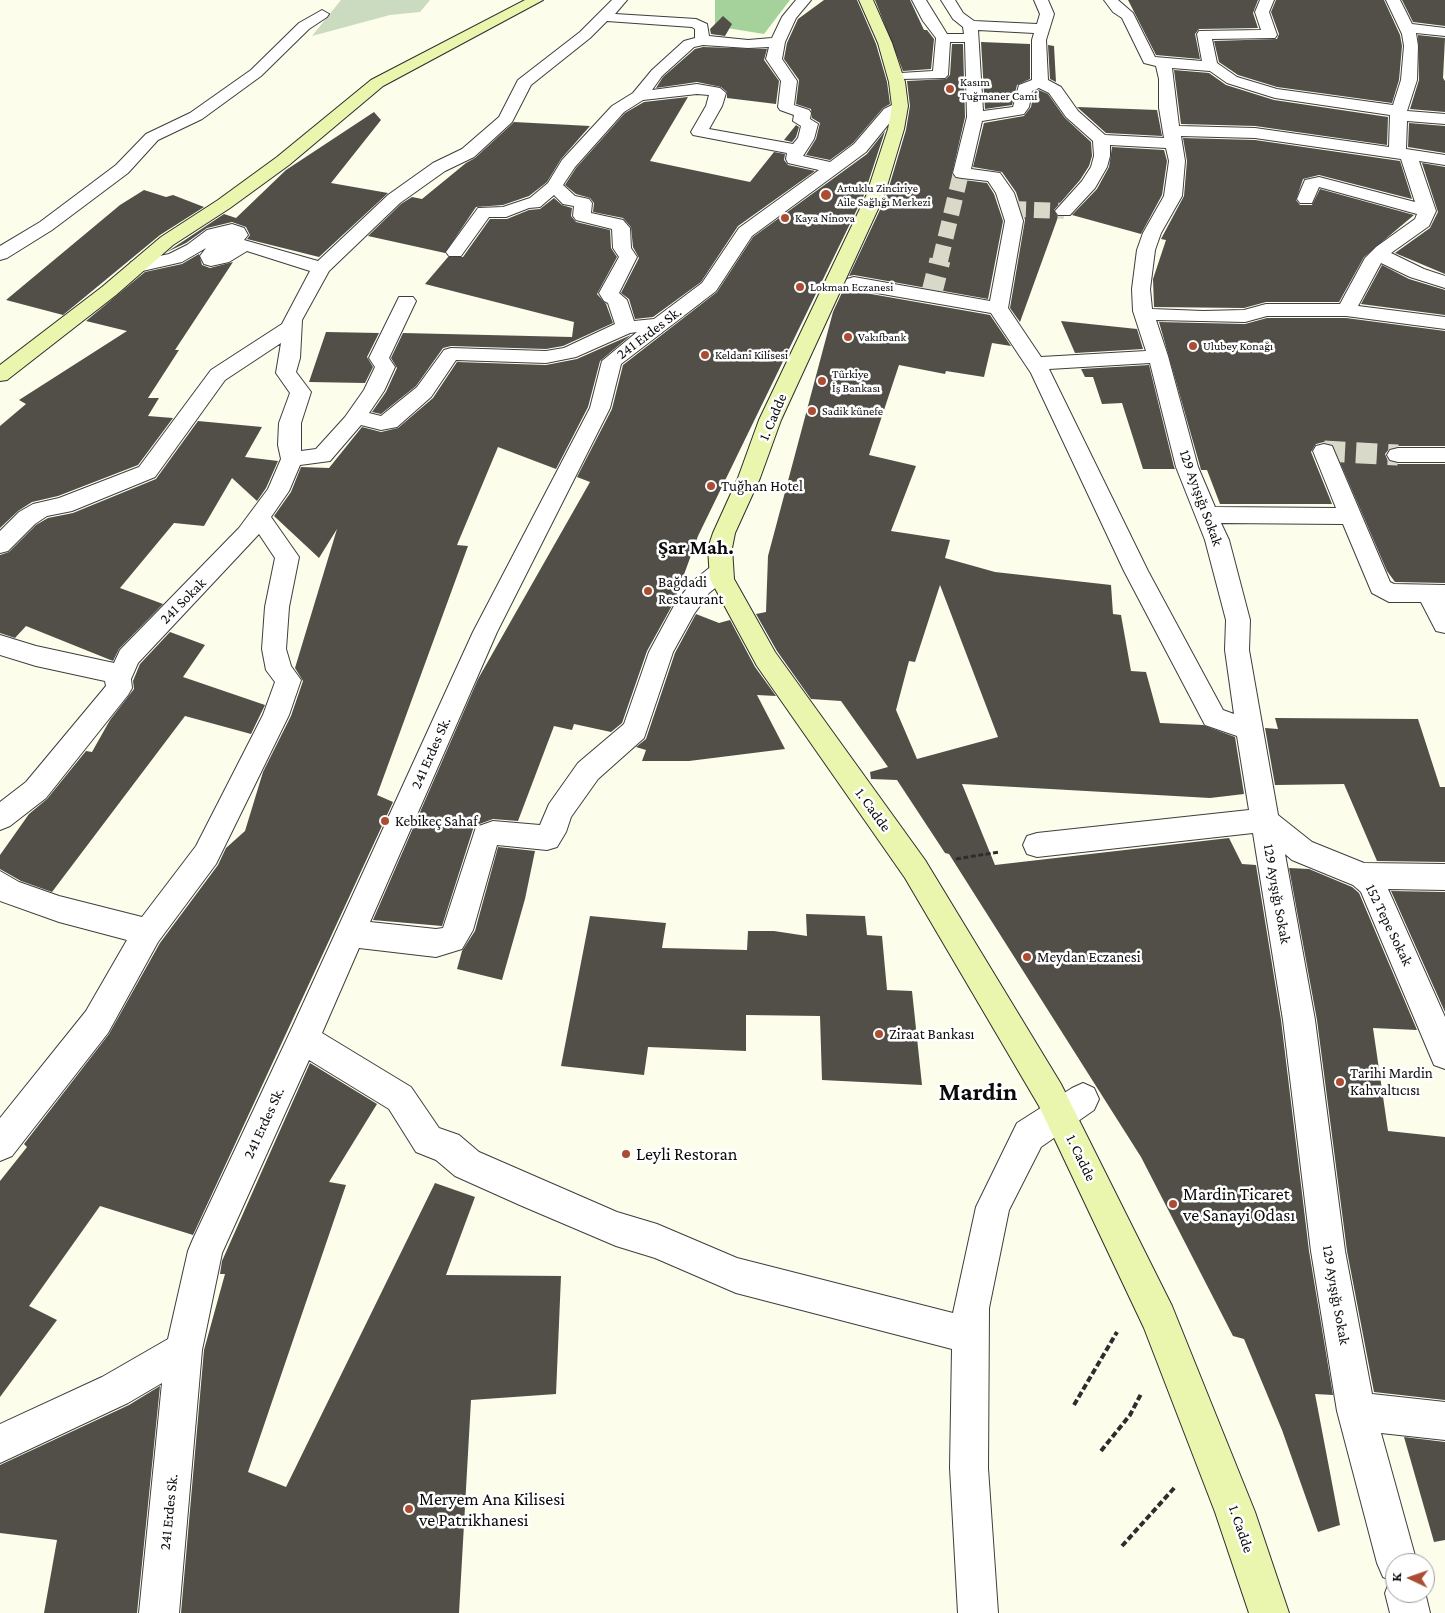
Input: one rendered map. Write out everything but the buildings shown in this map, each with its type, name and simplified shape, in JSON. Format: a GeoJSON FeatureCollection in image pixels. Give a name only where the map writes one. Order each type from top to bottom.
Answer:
{"type":"FeatureCollection","features":[{"type":"Feature","properties":{"kind":"main road"},"geometry":{"type":"LineString","coordinates":[[0,375],[109,291],[167,241],[224,204],[283,161],[377,83],[536,0]]}},
{"type":"Feature","properties":{"kind":"main road","name":"1. Cadde"},"geometry":{"type":"LineString","coordinates":[[866,0],[895,74],[900,106],[896,128],[875,196],[770,420],[724,533],[720,548],[721,571],[729,595],[766,658],[915,869],[1050,1095],[1071,1106],[1159,1319],[1235,1512],[1269,1613]]}},
{"type":"Feature","properties":{"kind":"street"},"geometry":{"type":"LineString","coordinates":[[0,545],[27,518],[41,510],[64,505],[147,472],[178,432],[218,374],[291,327],[292,320],[321,268],[394,200],[439,167],[468,153],[506,120],[524,83],[585,35],[620,0]]}},
{"type":"Feature","properties":{"kind":"street"},"geometry":{"type":"LineString","coordinates":[[804,0],[789,17],[778,42],[774,60],[789,81],[786,107],[803,113],[801,120],[810,124],[806,139],[797,150],[794,159],[833,168]]}},
{"type":"Feature","properties":{"kind":"street"},"geometry":{"type":"LineString","coordinates":[[906,76],[940,75],[943,38],[930,21],[919,0]]}},
{"type":"Feature","properties":{"kind":"street"},"geometry":{"type":"LineString","coordinates":[[948,0],[971,32],[975,117],[962,173],[994,178],[1005,193],[1014,221],[998,308],[1035,364],[1136,571],[1214,718],[1249,729]]}},
{"type":"Feature","properties":{"kind":"street"},"geometry":{"type":"LineString","coordinates":[[1040,82],[1039,40],[1047,14],[1041,0]]}},
{"type":"Feature","properties":{"kind":"street"},"geometry":{"type":"LineString","coordinates":[[1111,0],[1118,10],[1128,16],[1149,60],[1214,67],[1232,80],[1275,93],[1445,119]]}},
{"type":"Feature","properties":{"kind":"street"},"geometry":{"type":"LineString","coordinates":[[1209,66],[1210,60],[1203,35],[1270,35],[1262,12],[1266,0]]}},
{"type":"Feature","properties":{"kind":"street"},"geometry":{"type":"LineString","coordinates":[[1346,310],[1372,262],[1422,222],[1427,211],[1402,154],[1398,113],[1409,80],[1411,46],[1406,28],[1392,0]]}},
{"type":"Feature","properties":{"kind":"street"},"geometry":{"type":"LineString","coordinates":[[0,254],[46,226],[122,169],[152,137],[196,116],[256,73],[304,26],[322,14]]}},
{"type":"Feature","properties":{"kind":"street"},"geometry":{"type":"LineString","coordinates":[[604,16],[621,19],[696,23],[702,26],[702,40]]}},
{"type":"Feature","properties":{"kind":"street"},"geometry":{"type":"LineString","coordinates":[[1406,28],[1445,32]]}},
{"type":"Feature","properties":{"kind":"street"},"geometry":{"type":"LineString","coordinates":[[943,38],[971,32],[1042,29]]}},
{"type":"Feature","properties":{"kind":"street"},"geometry":{"type":"LineString","coordinates":[[455,252],[484,212],[506,212],[526,203],[534,203],[554,186],[568,164],[595,132],[618,109],[639,96],[657,73],[689,44],[702,40],[748,44],[778,42]]}},
{"type":"Feature","properties":{"kind":"street","name":"129 Ayışığı Sokak"},"geometry":{"type":"LineString","coordinates":[[1163,63],[1167,79],[1167,108],[1177,161],[1173,196],[1152,233],[1146,250],[1141,289],[1144,314],[1158,356],[1187,467],[1217,540],[1238,620],[1237,650],[1299,1020],[1328,1251],[1356,1411],[1395,1553]]}},
{"type":"Feature","properties":{"kind":"street"},"geometry":{"type":"LineString","coordinates":[[975,117],[1012,114],[1018,111],[1022,107],[1025,88],[1040,82],[1056,90],[1072,114],[1101,140],[1255,133],[1445,160]]}},
{"type":"Feature","properties":{"kind":"street"},"geometry":{"type":"LineString","coordinates":[[639,96],[697,88],[714,91],[718,93],[714,106],[699,132],[797,150]]}},
{"type":"Feature","properties":{"kind":"street","name":"241 Erdes Sk."},"geometry":{"type":"LineString","coordinates":[[159,1613],[184,1350],[205,1251],[303,1039],[485,632],[600,408],[612,361],[709,287],[745,232],[860,148],[890,112],[900,106]]}},
{"type":"Feature","properties":{"kind":"street"},"geometry":{"type":"LineString","coordinates":[[1064,211],[1089,184],[1099,167],[1102,156],[1101,140]]}},
{"type":"Feature","properties":{"kind":"street"},"geometry":{"type":"LineString","coordinates":[[1306,199],[1310,184],[1319,182],[1427,211]]}},
{"type":"Feature","properties":{"kind":"street"},"geometry":{"type":"LineString","coordinates":[[554,186],[569,200],[583,203],[582,216],[618,224],[622,230],[622,248],[628,256],[609,293],[616,300],[626,327]]}},
{"type":"Feature","properties":{"kind":"street"},"geometry":{"type":"LineString","coordinates":[[138,266],[175,258],[193,249],[213,234],[232,229],[238,232],[238,235],[214,250],[209,256],[211,260],[222,258],[245,245],[321,268]]}},
{"type":"Feature","properties":{"kind":"street"},"geometry":{"type":"LineString","coordinates":[[1379,255],[1417,273],[1445,282]]}},
{"type":"Feature","properties":{"kind":"street"},"geometry":{"type":"LineString","coordinates":[[854,283],[998,308]]}},
{"type":"Feature","properties":{"kind":"street"},"geometry":{"type":"LineString","coordinates":[[292,459],[322,456],[374,391],[385,367],[379,358],[385,340],[406,301]]}},
{"type":"Feature","properties":{"kind":"street"},"geometry":{"type":"LineString","coordinates":[[1144,314],[1220,317],[1245,316],[1266,310],[1346,310],[1445,323]]}},
{"type":"Feature","properties":{"kind":"street"},"geometry":{"type":"LineString","coordinates":[[355,417],[390,422],[424,392],[447,356],[451,354],[546,356],[569,353],[626,327],[659,325]]}},
{"type":"Feature","properties":{"kind":"street","name":"241 Sokak"},"geometry":{"type":"LineString","coordinates":[[0,818],[36,790],[119,688],[118,679],[129,657],[211,572],[260,517],[278,491],[292,459],[289,445],[290,423],[301,392],[286,373],[290,358],[291,327]]}},
{"type":"Feature","properties":{"kind":"street"},"geometry":{"type":"LineString","coordinates":[[1035,364],[1158,356]]}},
{"type":"Feature","properties":{"kind":"street"},"geometry":{"type":"LineString","coordinates":[[1324,451],[1349,516],[1380,587],[1389,593],[1436,594],[1445,624]]}},
{"type":"Feature","properties":{"kind":"street"},"geometry":{"type":"LineString","coordinates":[[1398,455],[1445,455]]}},
{"type":"Feature","properties":{"kind":"street"},"geometry":{"type":"LineString","coordinates":[[1207,515],[1349,516]]}},
{"type":"Feature","properties":{"kind":"street"},"geometry":{"type":"LineString","coordinates":[[0,1144],[97,1022],[148,932],[206,855],[276,715],[288,680],[279,670],[274,649],[277,607],[287,557],[260,517]]}},
{"type":"Feature","properties":{"kind":"street"},"geometry":{"type":"LineString","coordinates":[[350,933],[436,943],[452,939],[458,930],[486,836],[493,833],[547,838],[552,832],[559,812],[588,771],[613,747],[635,730],[661,652],[686,608],[701,587],[721,571]]}},
{"type":"Feature","properties":{"kind":"street"},"geometry":{"type":"LineString","coordinates":[[0,645],[36,656],[121,674]]}},
{"type":"Feature","properties":{"kind":"street"},"geometry":{"type":"LineString","coordinates":[[1037,845],[1264,820]]}},
{"type":"Feature","properties":{"kind":"street","name":"152 Tepe Sokak"},"geometry":{"type":"LineString","coordinates":[[1264,820],[1302,851],[1363,876],[1371,883],[1406,960],[1445,1054]]}},
{"type":"Feature","properties":{"kind":"street"},"geometry":{"type":"LineString","coordinates":[[1363,876],[1445,877]]}},
{"type":"Feature","properties":{"kind":"street"},"geometry":{"type":"LineString","coordinates":[[0,884],[9,891],[58,909],[148,932]]}},
{"type":"Feature","properties":{"kind":"street"},"geometry":{"type":"LineString","coordinates":[[303,1039],[400,1098],[428,1140],[447,1147],[467,1164],[534,1194],[616,1229],[657,1241],[736,1275],[971,1336]]}},
{"type":"Feature","properties":{"kind":"street"},"geometry":{"type":"LineString","coordinates":[[978,1613],[969,1468],[972,1308],[993,1207],[1029,1136],[1071,1106]]}},
{"type":"Feature","properties":{"kind":"street"},"geometry":{"type":"LineString","coordinates":[[0,1444],[115,1390],[184,1350]]}},
{"type":"Feature","properties":{"kind":"street"},"geometry":{"type":"LineString","coordinates":[[1356,1411],[1445,1421]]}},
{"type":"Feature","properties":{"kind":"path"},"geometry":{"type":"LineString","coordinates":[[952,859],[1037,845]]}},
{"type":"Feature","properties":{"kind":"path"},"geometry":{"type":"LineString","coordinates":[[1074,1405],[1122,1323]]}},
{"type":"Feature","properties":{"kind":"path"},"geometry":{"type":"LineString","coordinates":[[1101,1451],[1130,1416],[1143,1391]]}},
{"type":"Feature","properties":{"kind":"path"},"geometry":{"type":"LineString","coordinates":[[1122,1546],[1160,1506],[1180,1480]]}},
{"type":"Feature","properties":{"kind":"green space"},"geometry":{"type":"Polygon","coordinates":[[[341,0],[430,0],[420,12],[390,15],[312,36],[341,0]]]}},
{"type":"Feature","properties":{"kind":"green space"},"geometry":{"type":"Polygon","coordinates":[[[715,0],[790,0],[764,34],[715,26],[715,0]]]}},
{"type":"Feature","properties":{"kind":"tunnel"},"geometry":{"type":"LineString","coordinates":[[940,261],[961,173]]}},
{"type":"Feature","properties":{"kind":"tunnel"},"geometry":{"type":"LineString","coordinates":[[1010,209],[1064,211]]}},
{"type":"Feature","properties":{"kind":"tunnel"},"geometry":{"type":"LineString","coordinates":[[931,296],[940,260]]}},
{"type":"Feature","properties":{"kind":"tunnel"},"geometry":{"type":"LineString","coordinates":[[1324,451],[1398,455]]}},
{"type":"Feature","properties":{"kind":"place","name":"Kasım Tuğmaner Cami"},"geometry":{"type":"Point","coordinates":[950,89]}},
{"type":"Feature","properties":{"kind":"place","name":"Artuklu Zinciriye Aile Sağlığı Merkezi"},"geometry":{"type":"Point","coordinates":[826,195]}},
{"type":"Feature","properties":{"kind":"place","name":"Kaya Ninova"},"geometry":{"type":"Point","coordinates":[785,218]}},
{"type":"Feature","properties":{"kind":"place","name":"Lokman Eczanesi"},"geometry":{"type":"Point","coordinates":[800,287]}},
{"type":"Feature","properties":{"kind":"place","name":"Vakıfbank"},"geometry":{"type":"Point","coordinates":[848,337]}},
{"type":"Feature","properties":{"kind":"place","name":"Ulubey Konağı"},"geometry":{"type":"Point","coordinates":[1193,346]}},
{"type":"Feature","properties":{"kind":"place","name":"Keldani Kilisesi"},"geometry":{"type":"Point","coordinates":[705,355]}},
{"type":"Feature","properties":{"kind":"place","name":"Türkiye İş Bankası"},"geometry":{"type":"Point","coordinates":[822,381]}},
{"type":"Feature","properties":{"kind":"place","name":"Sadik künefe"},"geometry":{"type":"Point","coordinates":[812,411]}},
{"type":"Feature","properties":{"kind":"place","name":"Tuğhan Hotel"},"geometry":{"type":"Point","coordinates":[711,486]}},
{"type":"Feature","properties":{"kind":"place","name":"Bağdadi Restaurant"},"geometry":{"type":"Point","coordinates":[648,591]}},
{"type":"Feature","properties":{"kind":"place","name":"Kebikeç Sahaf"},"geometry":{"type":"Point","coordinates":[385,821]}},
{"type":"Feature","properties":{"kind":"place","name":"Meydan Eczanesi"},"geometry":{"type":"Point","coordinates":[1027,957]}},
{"type":"Feature","properties":{"kind":"place","name":"Ziraat Bankası"},"geometry":{"type":"Point","coordinates":[879,1034]}},
{"type":"Feature","properties":{"kind":"place","name":"Tarihi Mardin Kahvaltıcısı"},"geometry":{"type":"Point","coordinates":[1340,1082]}},
{"type":"Feature","properties":{"kind":"place","name":"Leyli Restoran"},"geometry":{"type":"Point","coordinates":[626,1154]}},
{"type":"Feature","properties":{"kind":"place","name":"Mardin Ticaret ve Sanayi Odası"},"geometry":{"type":"Point","coordinates":[1173,1204]}},
{"type":"Feature","properties":{"kind":"place","name":"Meryem Ana Kilisesi ve Patrikhanesi"},"geometry":{"type":"Point","coordinates":[409,1509]}},
{"type":"Feature","properties":{"kind":"district","name":"Şar Mah."},"geometry":{"type":"Point","coordinates":[696,548]}},
{"type":"Feature","properties":{"kind":"district","name":"Mardin"},"geometry":{"type":"Point","coordinates":[978,1092]}}]}
